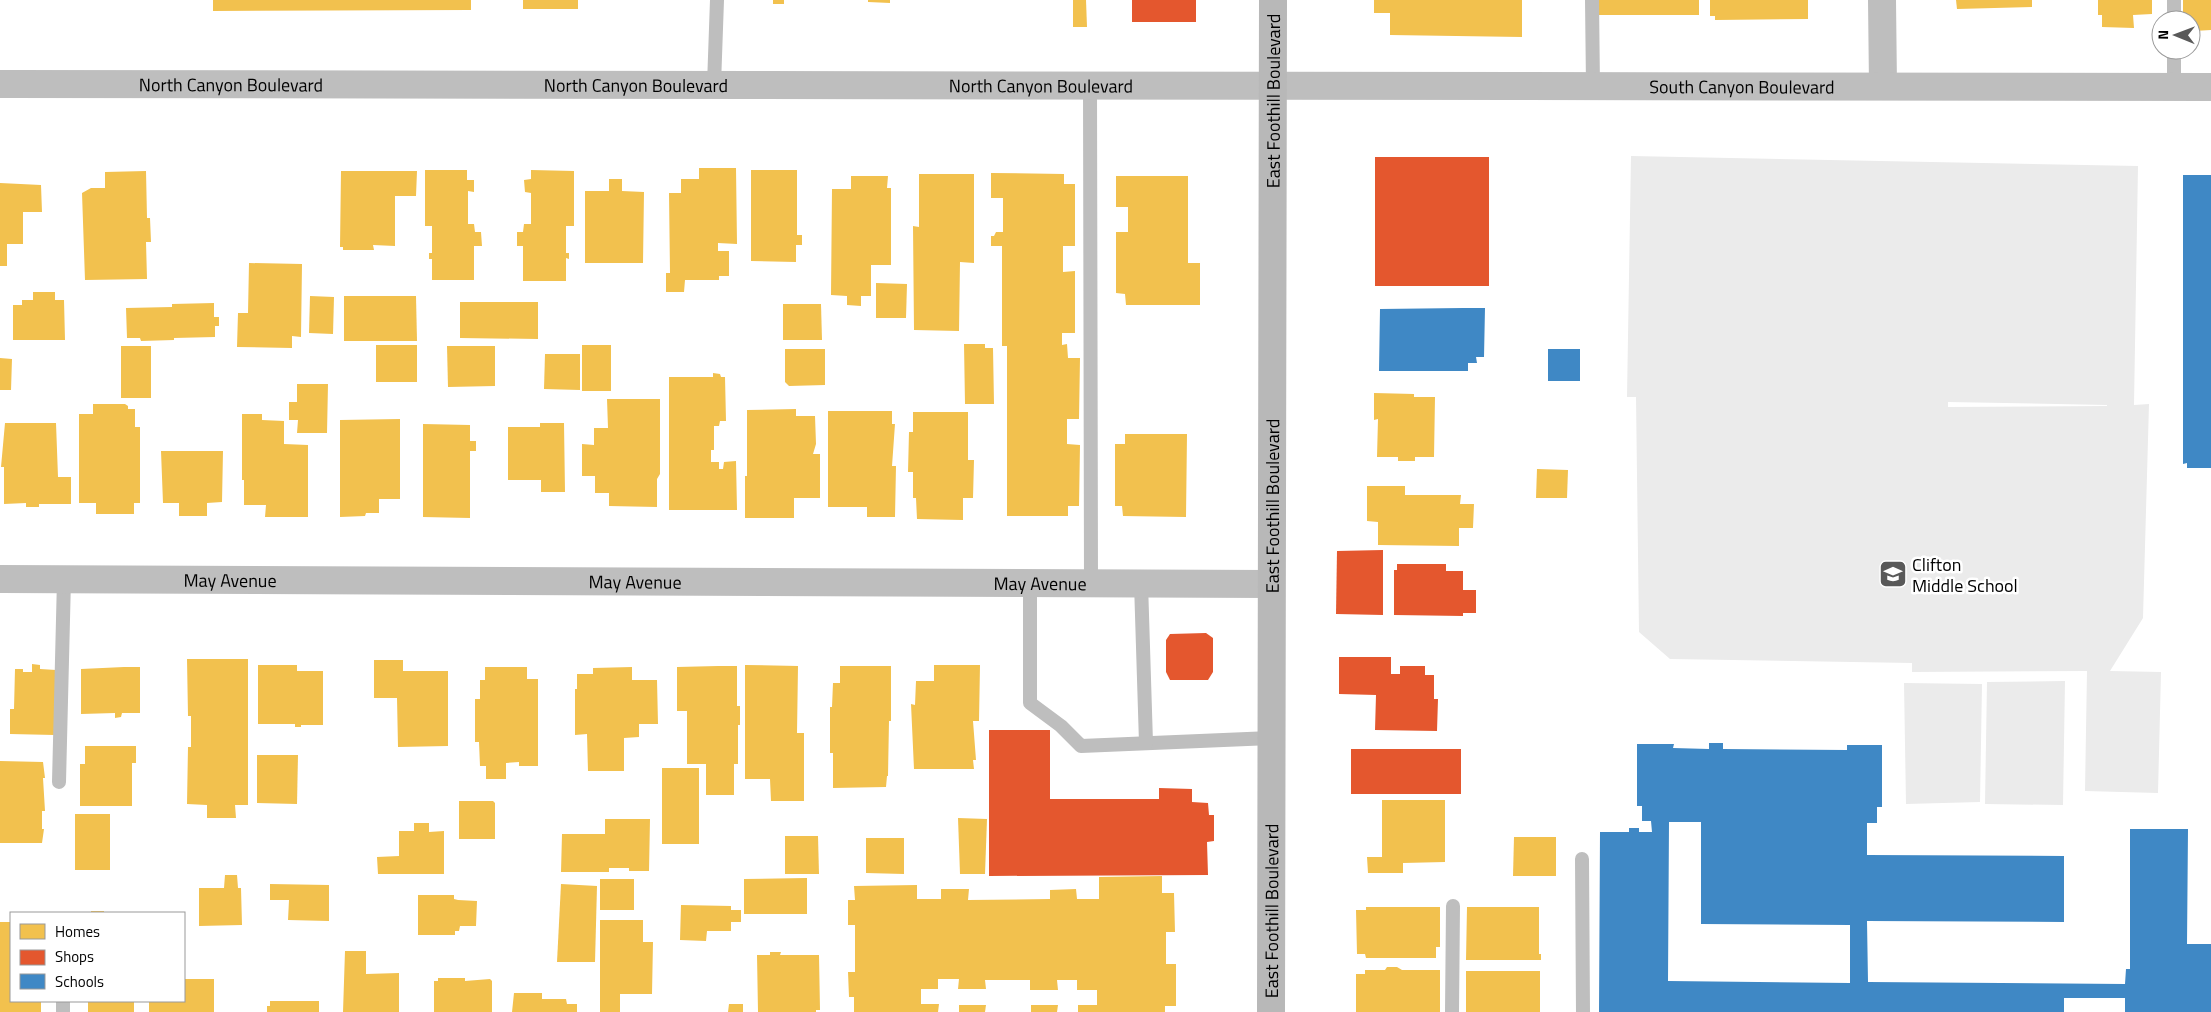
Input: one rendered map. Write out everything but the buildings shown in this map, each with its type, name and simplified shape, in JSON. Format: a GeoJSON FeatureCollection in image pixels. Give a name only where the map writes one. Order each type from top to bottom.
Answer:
{"type":"FeatureCollection","features":[{"type":"Feature","properties":{"kind":"main road","name":"East Foothill Boulevard"},"geometry":{"type":"LineString","coordinates":[[1271,1012],[1270,584],[1273,0]]}},
{"type":"Feature","properties":{"kind":"street"},"geometry":{"type":"LineString","coordinates":[[1882,0],[1883,86]]}},
{"type":"Feature","properties":{"kind":"street","name":"North Canyon Boulevard"},"geometry":{"type":"LineString","coordinates":[[0,84],[1273,86]]}},
{"type":"Feature","properties":{"kind":"street","name":"South Canyon Boulevard"},"geometry":{"type":"LineString","coordinates":[[1273,86],[2211,87]]}},
{"type":"Feature","properties":{"kind":"street","name":"May Avenue"},"geometry":{"type":"LineString","coordinates":[[0,579],[1270,584]]}},
{"type":"Feature","properties":{"kind":"lane"},"geometry":{"type":"LineString","coordinates":[[714,85],[717,0]]}},
{"type":"Feature","properties":{"kind":"lane"},"geometry":{"type":"LineString","coordinates":[[1592,0],[1593,86]]}},
{"type":"Feature","properties":{"kind":"lane"},"geometry":{"type":"LineString","coordinates":[[2174,60],[2174,87]]}},
{"type":"Feature","properties":{"kind":"lane"},"geometry":{"type":"LineString","coordinates":[[1090,86],[1091,583]]}},
{"type":"Feature","properties":{"kind":"lane"},"geometry":{"type":"LineString","coordinates":[[59,782],[64,579]]}},
{"type":"Feature","properties":{"kind":"lane"},"geometry":{"type":"LineString","coordinates":[[1030,583],[1030,703],[1061,726],[1081,746],[1271,738]]}},
{"type":"Feature","properties":{"kind":"lane"},"geometry":{"type":"LineString","coordinates":[[1141,583],[1146,743]]}},
{"type":"Feature","properties":{"kind":"lane"},"geometry":{"type":"LineString","coordinates":[[1582,859],[1583,1012]]}},
{"type":"Feature","properties":{"kind":"lane"},"geometry":{"type":"LineString","coordinates":[[1452,1012],[1453,906]]}},
{"type":"Feature","properties":{"kind":"shaded area"},"geometry":{"type":"Polygon","coordinates":[[[1631,156],[2138,166],[2134,405],[2149,404],[2143,618],[2110,671],[2161,672],[2158,793],[2085,791],[2087,671],[1912,672],[1912,663],[1670,659],[1639,632],[1636,397],[1627,397],[1631,156]],[[1948,402],[1948,407],[2107,405],[1948,402]]]}},
{"type":"Feature","properties":{"kind":"shaded area"},"geometry":{"type":"Polygon","coordinates":[[[2065,681],[2063,805],[1985,804],[1987,682],[2065,681]]]}},
{"type":"Feature","properties":{"kind":"shaded area"},"geometry":{"type":"Polygon","coordinates":[[[1904,683],[1982,684],[1980,802],[1906,804],[1904,683]]]}},
{"type":"Feature","properties":{"kind":"place","name":"Clifton Middle School"},"geometry":{"type":"Point","coordinates":[1893,574]}}]}
